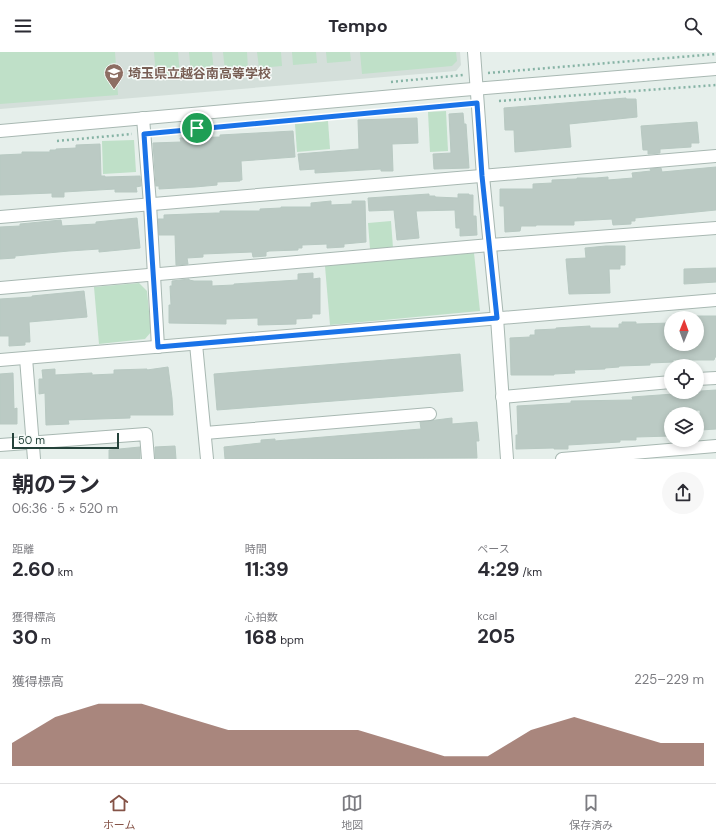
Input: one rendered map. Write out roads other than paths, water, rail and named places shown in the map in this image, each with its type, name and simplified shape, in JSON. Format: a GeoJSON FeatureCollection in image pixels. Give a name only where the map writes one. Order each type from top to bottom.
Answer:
{"type":"FeatureCollection","features":[{"type":"Feature","properties":{"kind":"street"},"geometry":{"type":"LineString","coordinates":[[474,52],[482,176],[497,318],[507,459]]}},
{"type":"Feature","properties":{"kind":"street"},"geometry":{"type":"LineString","coordinates":[[0,131],[716,69]]}},
{"type":"Feature","properties":{"kind":"street"},"geometry":{"type":"LineString","coordinates":[[142,118],[150,204],[158,347]]}},
{"type":"Feature","properties":{"kind":"street"},"geometry":{"type":"LineString","coordinates":[[0,217],[716,156]]}},
{"type":"Feature","properties":{"kind":"street"},"geometry":{"type":"LineString","coordinates":[[0,288],[490,245],[716,228]]}},
{"type":"Feature","properties":{"kind":"street"},"geometry":{"type":"LineString","coordinates":[[0,360],[716,300]]}},
{"type":"Feature","properties":{"kind":"street"},"geometry":{"type":"LineString","coordinates":[[196,344],[207,459]]}},
{"type":"Feature","properties":{"kind":"street"},"geometry":{"type":"LineString","coordinates":[[26,358],[34,459]]}},
{"type":"Feature","properties":{"kind":"street"},"geometry":{"type":"LineString","coordinates":[[704,379],[716,378]]}},
{"type":"Feature","properties":{"kind":"street"},"geometry":{"type":"LineString","coordinates":[[502,397],[664,383]]}},
{"type":"Feature","properties":{"kind":"street"},"geometry":{"type":"LineString","coordinates":[[205,433],[430,414]]}},
{"type":"Feature","properties":{"kind":"street"},"geometry":{"type":"LineString","coordinates":[[0,445],[146,434],[148,459]]}},
{"type":"Feature","properties":{"kind":"street"},"geometry":{"type":"LineString","coordinates":[[562,459],[716,446]]}},
{"type":"Feature","properties":{"kind":"place","name":"埼玉県立越谷南高等学校"},"geometry":{"type":"Point","coordinates":[114,90]}}]}
